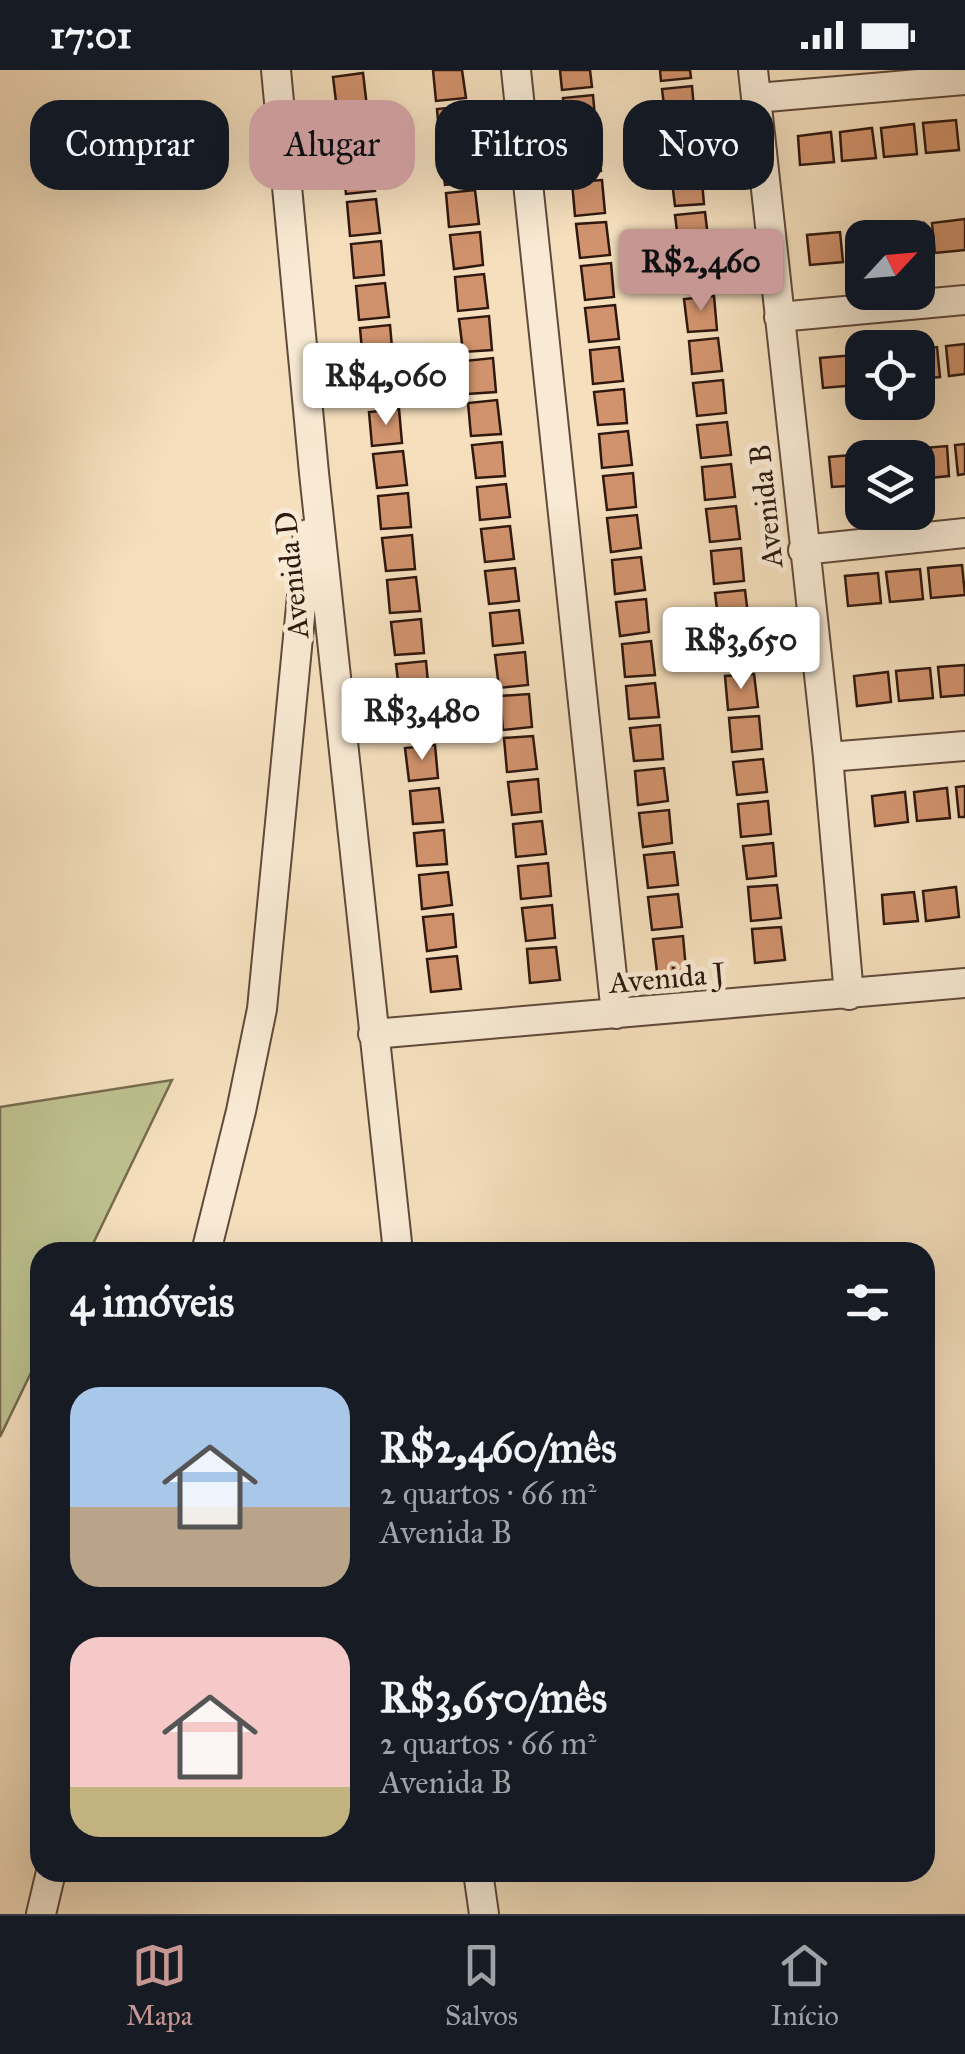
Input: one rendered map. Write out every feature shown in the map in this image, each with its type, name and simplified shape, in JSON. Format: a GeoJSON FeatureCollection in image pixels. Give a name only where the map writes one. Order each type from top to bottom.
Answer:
{"type":"FeatureCollection","features":[{"type":"Feature","properties":{"kind":"street","name":"Avenida D"},"geometry":{"type":"LineString","coordinates":[[276,70],[314,472],[397,1242]]}},
{"type":"Feature","properties":{"kind":"street"},"geometry":{"type":"LineString","coordinates":[[516,70],[616,1014]]}},
{"type":"Feature","properties":{"kind":"street"},"geometry":{"type":"LineString","coordinates":[[754,84],[965,80]]}},
{"type":"Feature","properties":{"kind":"street","name":"Avenida B"},"geometry":{"type":"LineString","coordinates":[[754,84],[828,757],[850,995]]}},
{"type":"Feature","properties":{"kind":"street"},"geometry":{"type":"LineString","coordinates":[[779,317],[965,300]]}},
{"type":"Feature","properties":{"kind":"street"},"geometry":{"type":"LineString","coordinates":[[208,1242],[262,1009],[314,472]]}},
{"type":"Feature","properties":{"kind":"street"},"geometry":{"type":"LineString","coordinates":[[803,550],[965,533]]}},
{"type":"Feature","properties":{"kind":"street"},"geometry":{"type":"LineString","coordinates":[[828,757],[965,746]]}},
{"type":"Feature","properties":{"kind":"street","name":"Avenida J"},"geometry":{"type":"LineString","coordinates":[[373,1034],[965,983]]}},
{"type":"Feature","properties":{"kind":"street"},"geometry":{"type":"LineString","coordinates":[[41,1914],[49,1882]]}},
{"type":"Feature","properties":{"kind":"street"},"geometry":{"type":"LineString","coordinates":[[479,1882],[484,1914]]}},
{"type":"Feature","properties":{"kind":"green space"},"geometry":{"type":"Polygon","coordinates":[[[172,1080],[94,1242],[30,1242],[30,1375],[0,1437],[0,1107],[172,1080]]]}},
{"type":"Feature","properties":{"kind":"building"},"geometry":{"type":"Polygon","coordinates":[[[433,70],[462,70],[466,98],[436,100],[433,70]]]}},
{"type":"Feature","properties":{"kind":"building"},"geometry":{"type":"Polygon","coordinates":[[[560,70],[590,70],[592,87],[562,90],[560,70]]]}},
{"type":"Feature","properties":{"kind":"building"},"geometry":{"type":"Polygon","coordinates":[[[660,70],[690,70],[691,78],[661,81],[660,70]]]}},
{"type":"Feature","properties":{"kind":"building"},"geometry":{"type":"Polygon","coordinates":[[[363,73],[366,100],[336,100],[333,77],[363,73]]]}},
{"type":"Feature","properties":{"kind":"building"},"geometry":{"type":"Polygon","coordinates":[[[692,86],[693,100],[663,100],[662,89],[692,86]]]}},
{"type":"Feature","properties":{"kind":"building"},"geometry":{"type":"Polygon","coordinates":[[[593,95],[593,100],[563,100],[593,95]]]}},
{"type":"Feature","properties":{"kind":"building"},"geometry":{"type":"Polygon","coordinates":[[[956,120],[959,150],[926,153],[923,123],[956,120]]]}},
{"type":"Feature","properties":{"kind":"building"},"geometry":{"type":"Polygon","coordinates":[[[914,124],[917,154],[884,157],[881,128],[914,124]]]}},
{"type":"Feature","properties":{"kind":"building"},"geometry":{"type":"Polygon","coordinates":[[[872,128],[876,158],[842,161],[840,132],[872,128]]]}},
{"type":"Feature","properties":{"kind":"building"},"geometry":{"type":"Polygon","coordinates":[[[831,132],[834,162],[800,165],[798,136],[831,132]]]}},
{"type":"Feature","properties":{"kind":"building"},"geometry":{"type":"Polygon","coordinates":[[[346,190],[375,190],[375,191],[346,194],[346,190]]]}},
{"type":"Feature","properties":{"kind":"building"},"geometry":{"type":"Polygon","coordinates":[[[475,190],[479,224],[449,227],[446,193],[475,190]]]}},
{"type":"Feature","properties":{"kind":"building"},"geometry":{"type":"Polygon","coordinates":[[[573,190],[603,190],[605,213],[575,216],[573,190]]]}},
{"type":"Feature","properties":{"kind":"building"},"geometry":{"type":"Polygon","coordinates":[[[673,190],[703,190],[704,204],[675,206],[673,190]]]}},
{"type":"Feature","properties":{"kind":"building"},"geometry":{"type":"Polygon","coordinates":[[[376,199],[380,233],[350,236],[347,202],[376,199]]]}},
{"type":"Feature","properties":{"kind":"building"},"geometry":{"type":"Polygon","coordinates":[[[705,212],[709,246],[679,248],[675,215],[705,212]]]}},
{"type":"Feature","properties":{"kind":"building"},"geometry":{"type":"Polygon","coordinates":[[[965,219],[965,250],[935,253],[935,223],[965,219]]]}},
{"type":"Feature","properties":{"kind":"building"},"geometry":{"type":"Polygon","coordinates":[[[606,222],[610,255],[580,258],[576,224],[606,222]]]}},
{"type":"Feature","properties":{"kind":"building"},"geometry":{"type":"Polygon","coordinates":[[[480,232],[483,265],[454,269],[450,235],[480,232]]]}},
{"type":"Feature","properties":{"kind":"building"},"geometry":{"type":"Polygon","coordinates":[[[840,232],[843,262],[810,265],[807,235],[840,232]]]}},
{"type":"Feature","properties":{"kind":"building"},"geometry":{"type":"Polygon","coordinates":[[[381,241],[384,275],[354,278],[351,244],[381,241]]]}},
{"type":"Feature","properties":{"kind":"building"},"geometry":{"type":"Polygon","coordinates":[[[709,254],[713,288],[684,290],[680,257],[709,254]]]}},
{"type":"Feature","properties":{"kind":"building"},"geometry":{"type":"Polygon","coordinates":[[[611,263],[614,297],[585,300],[581,266],[611,263]]]}},
{"type":"Feature","properties":{"kind":"building"},"geometry":{"type":"Polygon","coordinates":[[[484,274],[488,308],[458,311],[455,277],[484,274]]]}},
{"type":"Feature","properties":{"kind":"building"},"geometry":{"type":"Polygon","coordinates":[[[385,283],[389,317],[359,320],[356,286],[385,283]]]}},
{"type":"Feature","properties":{"kind":"building"},"geometry":{"type":"Polygon","coordinates":[[[714,296],[717,330],[688,332],[684,299],[714,296]]]}},
{"type":"Feature","properties":{"kind":"building"},"geometry":{"type":"Polygon","coordinates":[[[615,305],[619,339],[589,342],[585,308],[615,305]]]}},
{"type":"Feature","properties":{"kind":"building"},"geometry":{"type":"Polygon","coordinates":[[[489,316],[492,350],[463,352],[459,319],[489,316]]]}},
{"type":"Feature","properties":{"kind":"building"},"geometry":{"type":"Polygon","coordinates":[[[390,325],[393,359],[363,362],[360,328],[390,325]]]}},
{"type":"Feature","properties":{"kind":"building"},"geometry":{"type":"Polygon","coordinates":[[[718,338],[722,371],[692,374],[689,341],[718,338]]]}},
{"type":"Feature","properties":{"kind":"building"},"geometry":{"type":"Polygon","coordinates":[[[965,344],[965,374],[949,376],[946,346],[965,344]]]}},
{"type":"Feature","properties":{"kind":"building"},"geometry":{"type":"Polygon","coordinates":[[[619,347],[623,381],[593,384],[590,350],[619,347]]]}},
{"type":"Feature","properties":{"kind":"building"},"geometry":{"type":"Polygon","coordinates":[[[935,347],[940,377],[935,377],[935,347]]]}},
{"type":"Feature","properties":{"kind":"building"},"geometry":{"type":"Polygon","coordinates":[[[845,356],[845,386],[823,388],[820,358],[845,356]]]}},
{"type":"Feature","properties":{"kind":"building"},"geometry":{"type":"Polygon","coordinates":[[[493,358],[496,392],[467,394],[464,361],[493,358]]]}},
{"type":"Feature","properties":{"kind":"building"},"geometry":{"type":"Polygon","coordinates":[[[394,367],[398,401],[368,404],[365,370],[394,367]]]}},
{"type":"Feature","properties":{"kind":"building"},"geometry":{"type":"Polygon","coordinates":[[[723,380],[726,413],[697,416],[693,383],[723,380]]]}},
{"type":"Feature","properties":{"kind":"building"},"geometry":{"type":"Polygon","coordinates":[[[624,389],[627,423],[598,425],[594,392],[624,389]]]}},
{"type":"Feature","properties":{"kind":"building"},"geometry":{"type":"Polygon","coordinates":[[[497,400],[501,434],[471,436],[468,403],[497,400]]]}},
{"type":"Feature","properties":{"kind":"building"},"geometry":{"type":"Polygon","coordinates":[[[399,409],[402,443],[372,446],[369,412],[399,409]]]}},
{"type":"Feature","properties":{"kind":"building"},"geometry":{"type":"Polygon","coordinates":[[[727,422],[731,455],[701,458],[697,425],[727,422]]]}},
{"type":"Feature","properties":{"kind":"building"},"geometry":{"type":"Polygon","coordinates":[[[628,431],[632,465],[602,468],[599,434],[628,431]]]}},
{"type":"Feature","properties":{"kind":"building"},"geometry":{"type":"Polygon","coordinates":[[[502,442],[505,476],[476,478],[472,445],[502,442]]]}},
{"type":"Feature","properties":{"kind":"building"},"geometry":{"type":"Polygon","coordinates":[[[965,444],[965,474],[958,475],[955,445],[965,444]]]}},
{"type":"Feature","properties":{"kind":"building"},"geometry":{"type":"Polygon","coordinates":[[[947,446],[949,476],[935,477],[935,447],[947,446]]]}},
{"type":"Feature","properties":{"kind":"building"},"geometry":{"type":"Polygon","coordinates":[[[403,451],[407,485],[377,488],[373,454],[403,451]]]}},
{"type":"Feature","properties":{"kind":"building"},"geometry":{"type":"Polygon","coordinates":[[[845,456],[845,486],[832,487],[829,457],[845,456]]]}},
{"type":"Feature","properties":{"kind":"building"},"geometry":{"type":"Polygon","coordinates":[[[731,464],[735,497],[705,500],[702,467],[731,464]]]}},
{"type":"Feature","properties":{"kind":"building"},"geometry":{"type":"Polygon","coordinates":[[[633,473],[636,507],[607,510],[603,476],[633,473]]]}},
{"type":"Feature","properties":{"kind":"building"},"geometry":{"type":"Polygon","coordinates":[[[506,484],[510,517],[480,520],[477,487],[506,484]]]}},
{"type":"Feature","properties":{"kind":"building"},"geometry":{"type":"Polygon","coordinates":[[[408,493],[411,527],[381,529],[378,496],[408,493]]]}},
{"type":"Feature","properties":{"kind":"building"},"geometry":{"type":"Polygon","coordinates":[[[736,506],[740,539],[710,542],[706,509],[736,506]]]}},
{"type":"Feature","properties":{"kind":"building"},"geometry":{"type":"Polygon","coordinates":[[[637,515],[641,548],[611,552],[607,518],[637,515]]]}},
{"type":"Feature","properties":{"kind":"building"},"geometry":{"type":"Polygon","coordinates":[[[510,526],[514,559],[485,562],[481,529],[510,526]]]}},
{"type":"Feature","properties":{"kind":"building"},"geometry":{"type":"Polygon","coordinates":[[[412,535],[415,569],[386,571],[382,538],[412,535]]]}},
{"type":"Feature","properties":{"kind":"building"},"geometry":{"type":"Polygon","coordinates":[[[741,548],[744,581],[714,584],[711,551],[741,548]]]}},
{"type":"Feature","properties":{"kind":"building"},"geometry":{"type":"Polygon","coordinates":[[[641,557],[645,590],[615,594],[612,560],[641,557]]]}},
{"type":"Feature","properties":{"kind":"building"},"geometry":{"type":"Polygon","coordinates":[[[962,565],[965,595],[931,598],[928,568],[962,565]]]}},
{"type":"Feature","properties":{"kind":"building"},"geometry":{"type":"Polygon","coordinates":[[[515,568],[519,601],[489,604],[485,571],[515,568]]]}},
{"type":"Feature","properties":{"kind":"building"},"geometry":{"type":"Polygon","coordinates":[[[920,569],[923,599],[890,602],[886,572],[920,569]]]}},
{"type":"Feature","properties":{"kind":"building"},"geometry":{"type":"Polygon","coordinates":[[[878,573],[881,603],[848,606],[845,576],[878,573]]]}},
{"type":"Feature","properties":{"kind":"building"},"geometry":{"type":"Polygon","coordinates":[[[416,577],[420,611],[390,613],[387,580],[416,577]]]}},
{"type":"Feature","properties":{"kind":"building"},"geometry":{"type":"Polygon","coordinates":[[[745,590],[749,623],[719,626],[715,593],[745,590]]]}},
{"type":"Feature","properties":{"kind":"building"},"geometry":{"type":"Polygon","coordinates":[[[646,599],[649,632],[620,636],[616,602],[646,599]]]}},
{"type":"Feature","properties":{"kind":"building"},"geometry":{"type":"Polygon","coordinates":[[[519,610],[523,643],[493,646],[490,613],[519,610]]]}},
{"type":"Feature","properties":{"kind":"building"},"geometry":{"type":"Polygon","coordinates":[[[421,619],[424,653],[395,655],[391,622],[421,619]]]}},
{"type":"Feature","properties":{"kind":"building"},"geometry":{"type":"Polygon","coordinates":[[[750,632],[753,665],[724,668],[720,635],[750,632]]]}},
{"type":"Feature","properties":{"kind":"building"},"geometry":{"type":"Polygon","coordinates":[[[651,641],[655,675],[625,677],[622,644],[651,641]]]}},
{"type":"Feature","properties":{"kind":"building"},"geometry":{"type":"Polygon","coordinates":[[[525,652],[528,685],[499,688],[495,655],[525,652]]]}},
{"type":"Feature","properties":{"kind":"building"},"geometry":{"type":"Polygon","coordinates":[[[426,661],[429,694],[400,698],[396,664],[426,661]]]}},
{"type":"Feature","properties":{"kind":"building"},"geometry":{"type":"Polygon","coordinates":[[[965,665],[965,695],[941,697],[938,667],[965,665]]]}},
{"type":"Feature","properties":{"kind":"building"},"geometry":{"type":"Polygon","coordinates":[[[930,668],[933,698],[899,701],[896,671],[930,668]]]}},
{"type":"Feature","properties":{"kind":"building"},"geometry":{"type":"Polygon","coordinates":[[[888,672],[891,702],[857,706],[854,676],[888,672]]]}},
{"type":"Feature","properties":{"kind":"building"},"geometry":{"type":"Polygon","coordinates":[[[754,674],[758,707],[728,710],[725,676],[754,674]]]}},
{"type":"Feature","properties":{"kind":"building"},"geometry":{"type":"Polygon","coordinates":[[[655,683],[659,717],[629,719],[626,686],[655,683]]]}},
{"type":"Feature","properties":{"kind":"building"},"geometry":{"type":"Polygon","coordinates":[[[529,694],[532,727],[503,730],[500,696],[529,694]]]}},
{"type":"Feature","properties":{"kind":"building"},"geometry":{"type":"Polygon","coordinates":[[[430,703],[434,736],[404,740],[400,706],[430,703]]]}},
{"type":"Feature","properties":{"kind":"building"},"geometry":{"type":"Polygon","coordinates":[[[759,716],[762,749],[732,752],[729,718],[759,716]]]}},
{"type":"Feature","properties":{"kind":"building"},"geometry":{"type":"Polygon","coordinates":[[[660,725],[663,759],[634,761],[630,728],[660,725]]]}},
{"type":"Feature","properties":{"kind":"building"},"geometry":{"type":"Polygon","coordinates":[[[533,736],[537,769],[507,772],[504,738],[533,736]]]}},
{"type":"Feature","properties":{"kind":"building"},"geometry":{"type":"Polygon","coordinates":[[[435,745],[438,778],[409,781],[405,748],[435,745]]]}},
{"type":"Feature","properties":{"kind":"building"},"geometry":{"type":"Polygon","coordinates":[[[763,759],[767,792],[737,795],[733,762],[763,759]]]}},
{"type":"Feature","properties":{"kind":"building"},"geometry":{"type":"Polygon","coordinates":[[[664,768],[668,801],[638,805],[635,771],[664,768]]]}},
{"type":"Feature","properties":{"kind":"building"},"geometry":{"type":"Polygon","coordinates":[[[538,779],[541,812],[512,815],[508,782],[538,779]]]}},
{"type":"Feature","properties":{"kind":"building"},"geometry":{"type":"Polygon","coordinates":[[[965,786],[965,817],[959,817],[956,787],[965,786]]]}},
{"type":"Feature","properties":{"kind":"building"},"geometry":{"type":"Polygon","coordinates":[[[439,788],[443,822],[413,824],[410,791],[439,788]]]}},
{"type":"Feature","properties":{"kind":"building"},"geometry":{"type":"Polygon","coordinates":[[[947,788],[950,818],[917,821],[914,792],[947,788]]]}},
{"type":"Feature","properties":{"kind":"building"},"geometry":{"type":"Polygon","coordinates":[[[905,792],[908,822],[875,826],[872,796],[905,792]]]}},
{"type":"Feature","properties":{"kind":"building"},"geometry":{"type":"Polygon","coordinates":[[[768,801],[771,834],[741,837],[738,804],[768,801]]]}},
{"type":"Feature","properties":{"kind":"building"},"geometry":{"type":"Polygon","coordinates":[[[669,810],[672,843],[643,847],[639,813],[669,810]]]}},
{"type":"Feature","properties":{"kind":"building"},"geometry":{"type":"Polygon","coordinates":[[[542,821],[546,854],[516,857],[513,824],[542,821]]]}},
{"type":"Feature","properties":{"kind":"building"},"geometry":{"type":"Polygon","coordinates":[[[444,830],[447,864],[417,866],[414,833],[444,830]]]}},
{"type":"Feature","properties":{"kind":"building"},"geometry":{"type":"Polygon","coordinates":[[[773,843],[776,876],[747,879],[743,846],[773,843]]]}},
{"type":"Feature","properties":{"kind":"building"},"geometry":{"type":"Polygon","coordinates":[[[674,852],[678,885],[648,888],[644,855],[674,852]]]}},
{"type":"Feature","properties":{"kind":"building"},"geometry":{"type":"Polygon","coordinates":[[[548,863],[551,896],[521,899],[518,866],[548,863]]]}},
{"type":"Feature","properties":{"kind":"building"},"geometry":{"type":"Polygon","coordinates":[[[448,872],[452,905],[422,909],[419,875],[448,872]]]}},
{"type":"Feature","properties":{"kind":"building"},"geometry":{"type":"Polygon","coordinates":[[[777,885],[781,918],[751,921],[748,887],[777,885]]]}},
{"type":"Feature","properties":{"kind":"building"},"geometry":{"type":"Polygon","coordinates":[[[956,887],[959,917],[926,921],[923,891],[956,887]]]}},
{"type":"Feature","properties":{"kind":"building"},"geometry":{"type":"Polygon","coordinates":[[[914,892],[918,921],[884,924],[882,895],[914,892]]]}},
{"type":"Feature","properties":{"kind":"building"},"geometry":{"type":"Polygon","coordinates":[[[678,894],[682,927],[652,930],[648,897],[678,894]]]}},
{"type":"Feature","properties":{"kind":"building"},"geometry":{"type":"Polygon","coordinates":[[[552,905],[555,938],[526,941],[522,908],[552,905]]]}},
{"type":"Feature","properties":{"kind":"building"},"geometry":{"type":"Polygon","coordinates":[[[453,914],[456,947],[427,951],[423,917],[453,914]]]}},
{"type":"Feature","properties":{"kind":"building"},"geometry":{"type":"Polygon","coordinates":[[[781,927],[785,960],[755,963],[752,929],[781,927]]]}},
{"type":"Feature","properties":{"kind":"building"},"geometry":{"type":"Polygon","coordinates":[[[683,936],[686,970],[657,972],[653,939],[683,936]]]}},
{"type":"Feature","properties":{"kind":"building"},"geometry":{"type":"Polygon","coordinates":[[[556,947],[560,980],[530,983],[527,949],[556,947]]]}},
{"type":"Feature","properties":{"kind":"building"},"geometry":{"type":"Polygon","coordinates":[[[457,956],[461,989],[431,992],[427,959],[457,956]]]}}]}
